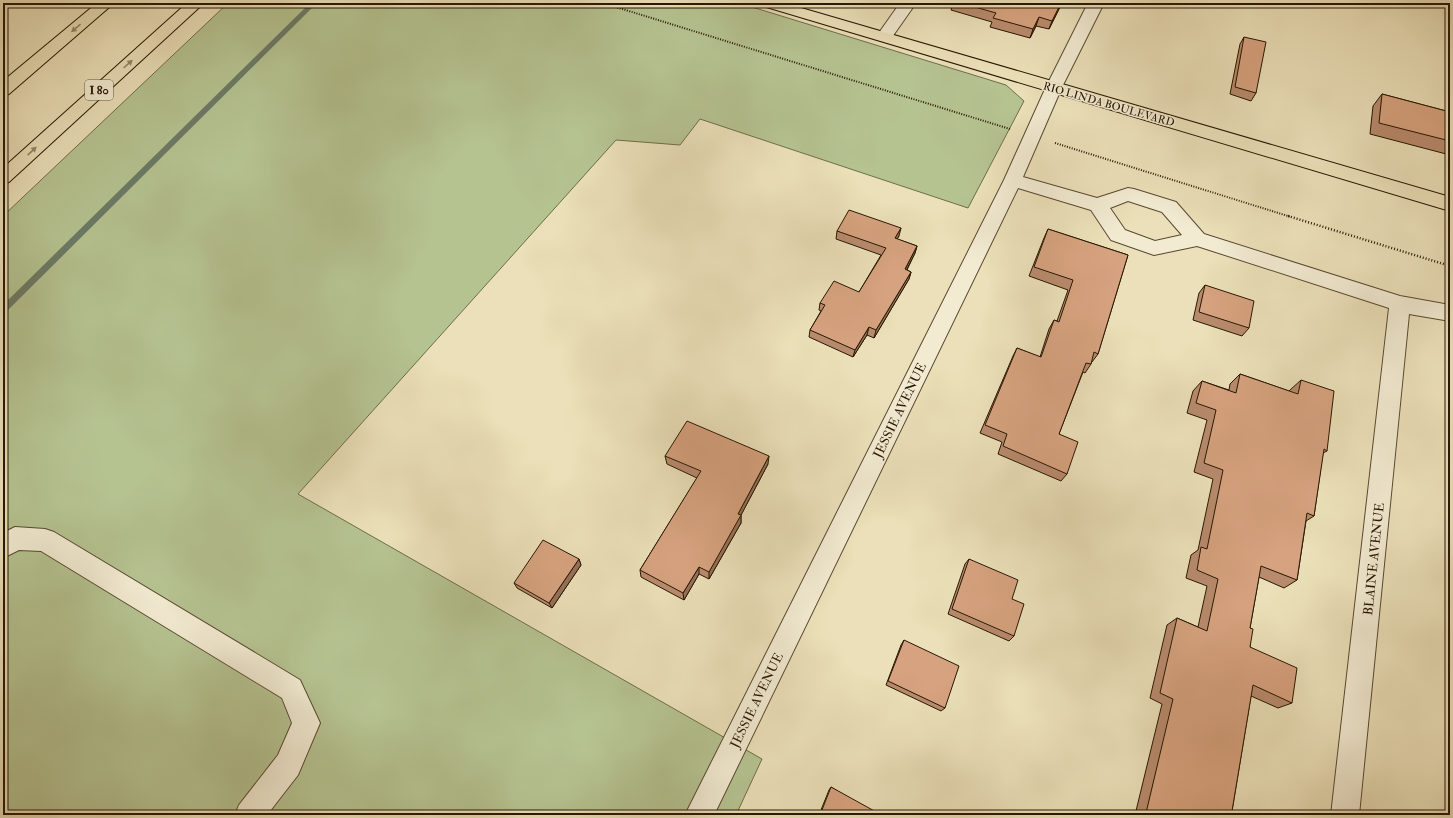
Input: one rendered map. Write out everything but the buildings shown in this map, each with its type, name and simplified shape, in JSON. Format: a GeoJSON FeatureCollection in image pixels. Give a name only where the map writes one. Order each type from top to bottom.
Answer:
{"type":"FeatureCollection","features":[{"type":"Feature","properties":{"kind":"main road"},"geometry":{"type":"LineString","coordinates":[[3,90],[106,3]]}},
{"type":"Feature","properties":{"kind":"main road","name":"I 80"},"geometry":{"type":"LineString","coordinates":[[3,178],[196,3]]}},
{"type":"Feature","properties":{"kind":"main road","name":"RIO LINDA BOULEVARD"},"geometry":{"type":"LineString","coordinates":[[768,3],[1450,204]]}},
{"type":"Feature","properties":{"kind":"street"},"geometry":{"type":"LineString","coordinates":[[884,37],[908,3]]}},
{"type":"Feature","properties":{"kind":"street","name":"JESSIE AVENUE"},"geometry":{"type":"LineString","coordinates":[[699,815],[1013,180],[1054,87],[1096,3]]}},
{"type":"Feature","properties":{"kind":"street"},"geometry":{"type":"LineString","coordinates":[[1013,180],[1098,205],[1128,194],[1168,207],[1197,239]]}},
{"type":"Feature","properties":{"kind":"street"},"geometry":{"type":"LineString","coordinates":[[1098,205],[1118,235],[1154,248],[1197,239],[1400,304],[1450,313]]}},
{"type":"Feature","properties":{"kind":"street","name":"BLAINE AVENUE"},"geometry":{"type":"LineString","coordinates":[[1345,815],[1400,304]]}},
{"type":"Feature","properties":{"kind":"street"},"geometry":{"type":"LineString","coordinates":[[3,547],[15,538],[45,540],[291,689],[306,723],[288,765],[249,815]]}},
{"type":"Feature","properties":{"kind":"green space"},"geometry":{"type":"Polygon","coordinates":[[[228,3],[739,3],[1006,85],[1024,101],[968,208],[700,119],[680,145],[616,140],[298,494],[762,759],[736,815],[3,815],[3,216],[228,3]]]}},
{"type":"Feature","properties":{"kind":"waterway"},"geometry":{"type":"LineString","coordinates":[[3,310],[314,3]]}}]}
